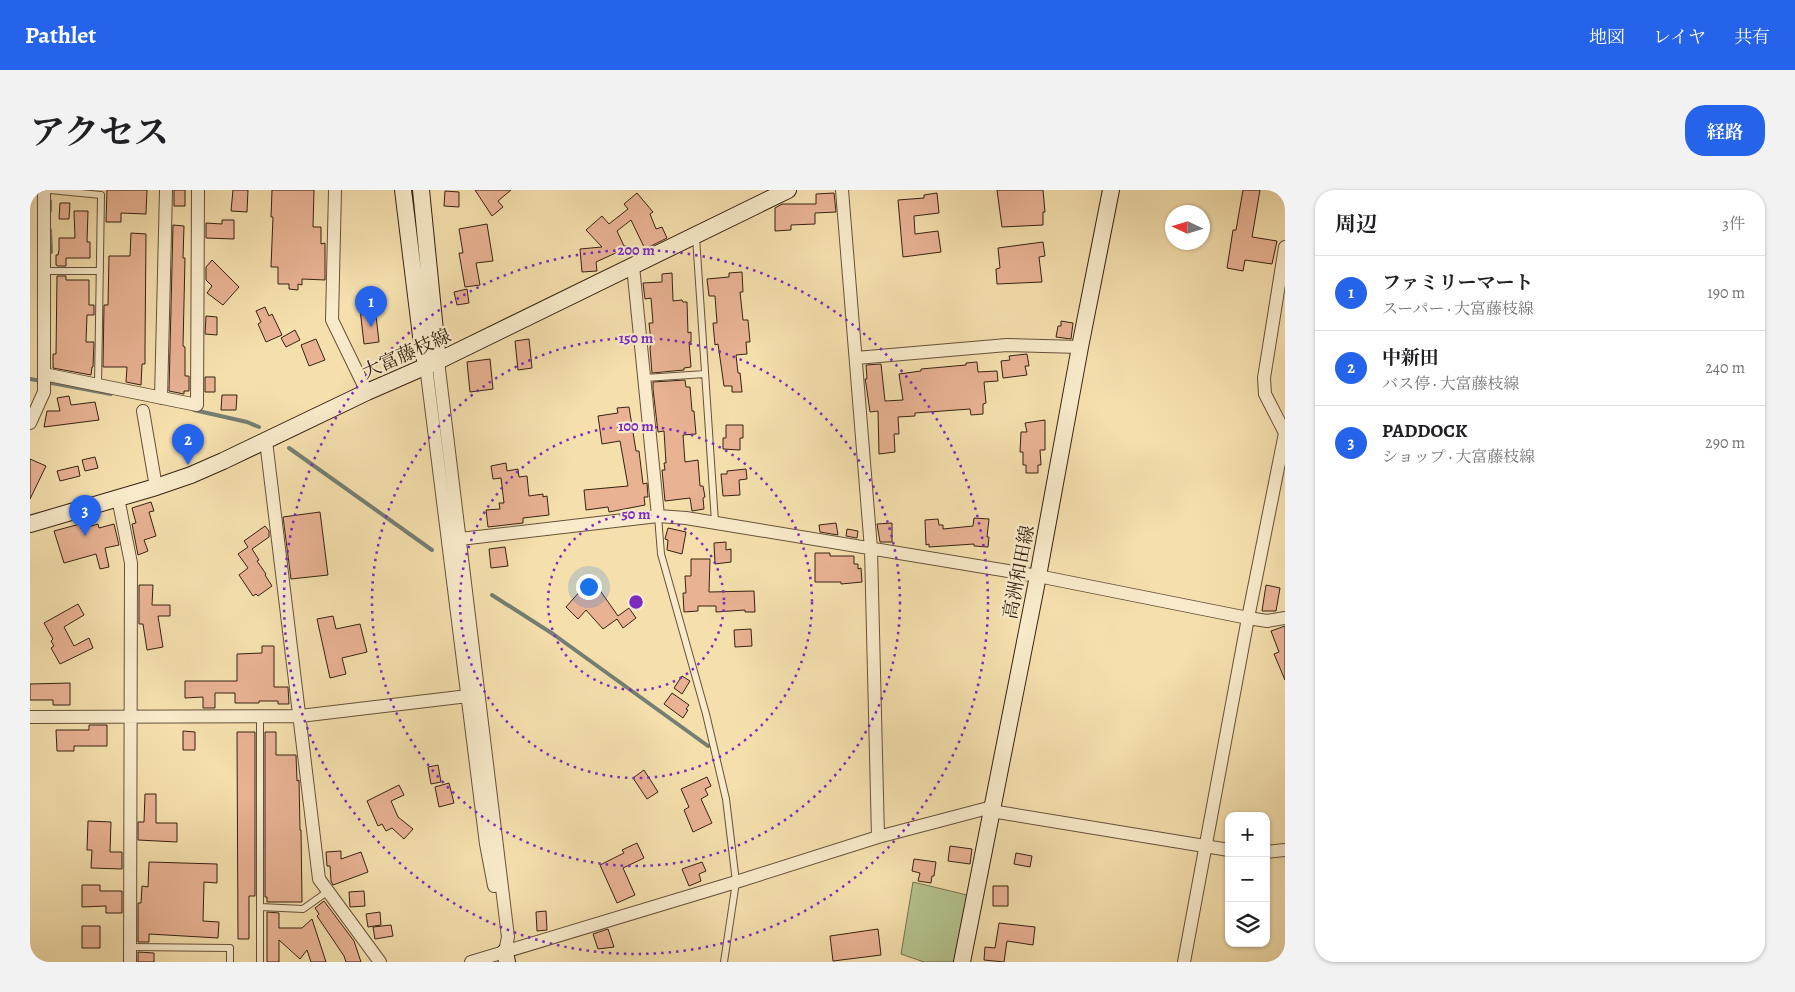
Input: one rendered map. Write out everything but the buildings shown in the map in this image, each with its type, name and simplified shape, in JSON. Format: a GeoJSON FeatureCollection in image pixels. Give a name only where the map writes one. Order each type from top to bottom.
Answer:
{"type":"FeatureCollection","features":[{"type":"Feature","properties":{"kind":"main road"},"geometry":{"type":"LineString","coordinates":[[403,190],[421,336],[432,364]]}},
{"type":"Feature","properties":{"kind":"main road"},"geometry":{"type":"LineString","coordinates":[[420,190],[432,364]]}},
{"type":"Feature","properties":{"kind":"main road","name":"大富藤枝線"},"geometry":{"type":"LineString","coordinates":[[30,524],[191,475],[367,392],[432,364],[788,190]]}},
{"type":"Feature","properties":{"kind":"main road","name":"高洲和田線"},"geometry":{"type":"LineString","coordinates":[[962,962],[1111,190]]}},
{"type":"Feature","properties":{"kind":"street"},"geometry":{"type":"LineString","coordinates":[[30,422],[44,392],[44,190]]}},
{"type":"Feature","properties":{"kind":"street"},"geometry":{"type":"LineString","coordinates":[[161,398],[166,190]]}},
{"type":"Feature","properties":{"kind":"street"},"geometry":{"type":"LineString","coordinates":[[44,379],[98,385],[197,405],[198,190]]}},
{"type":"Feature","properties":{"kind":"street"},"geometry":{"type":"LineString","coordinates":[[335,190],[332,320],[367,392]]}},
{"type":"Feature","properties":{"kind":"street"},"geometry":{"type":"LineString","coordinates":[[842,190],[871,549],[878,837]]}},
{"type":"Feature","properties":{"kind":"street"},"geometry":{"type":"LineString","coordinates":[[1184,962],[1248,618],[1285,433],[1265,394],[1264,378],[1285,247]]}},
{"type":"Feature","properties":{"kind":"street"},"geometry":{"type":"LineString","coordinates":[[633,266],[658,516]]}},
{"type":"Feature","properties":{"kind":"street"},"geometry":{"type":"LineString","coordinates":[[856,358],[1007,345],[1080,346]]}},
{"type":"Feature","properties":{"kind":"street"},"geometry":{"type":"LineString","coordinates":[[432,364],[460,539],[508,937],[506,957]]}},
{"type":"Feature","properties":{"kind":"street"},"geometry":{"type":"LineString","coordinates":[[432,364],[486,844],[506,957]]}},
{"type":"Feature","properties":{"kind":"street"},"geometry":{"type":"LineString","coordinates":[[143,410],[156,487]]}},
{"type":"Feature","properties":{"kind":"street"},"geometry":{"type":"LineString","coordinates":[[266,441],[318,879],[380,962]]}},
{"type":"Feature","properties":{"kind":"street"},"geometry":{"type":"LineString","coordinates":[[118,498],[131,563],[130,962]]}},
{"type":"Feature","properties":{"kind":"street"},"geometry":{"type":"LineString","coordinates":[[460,539],[658,516],[686,518],[1038,576],[1248,618],[1267,621],[1285,618]]}},
{"type":"Feature","properties":{"kind":"street"},"geometry":{"type":"LineString","coordinates":[[30,717],[260,718],[300,716],[468,696]]}},
{"type":"Feature","properties":{"kind":"street"},"geometry":{"type":"LineString","coordinates":[[472,962],[506,957],[878,837],[991,809],[1225,849]]}},
{"type":"Feature","properties":{"kind":"street"},"geometry":{"type":"LineString","coordinates":[[1270,852],[1285,850]]}},
{"type":"Feature","properties":{"kind":"lane"},"geometry":{"type":"LineString","coordinates":[[50,190],[101,195],[98,385]]}},
{"type":"Feature","properties":{"kind":"lane"},"geometry":{"type":"LineString","coordinates":[[696,235],[716,522]]}},
{"type":"Feature","properties":{"kind":"lane"},"geometry":{"type":"LineString","coordinates":[[44,271],[100,271]]}},
{"type":"Feature","properties":{"kind":"lane"},"geometry":{"type":"LineString","coordinates":[[645,378],[705,374]]}},
{"type":"Feature","properties":{"kind":"lane"},"geometry":{"type":"LineString","coordinates":[[658,516],[661,554],[706,714],[726,799],[736,882],[724,962]]}},
{"type":"Feature","properties":{"kind":"lane"},"geometry":{"type":"LineString","coordinates":[[260,718],[260,962]]}},
{"type":"Feature","properties":{"kind":"lane"},"geometry":{"type":"LineString","coordinates":[[260,907],[303,908],[327,892]]}},
{"type":"Feature","properties":{"kind":"lane"},"geometry":{"type":"LineString","coordinates":[[130,947],[230,948],[230,962]]}},
{"type":"Feature","properties":{"kind":"green space"},"geometry":{"type":"Polygon","coordinates":[[[913,882],[967,895],[954,962],[924,962],[901,954],[913,882]]]}},
{"type":"Feature","properties":{"kind":"waterway"},"geometry":{"type":"LineString","coordinates":[[50,201],[50,211]]}},
{"type":"Feature","properties":{"kind":"waterway"},"geometry":{"type":"LineString","coordinates":[[50,230],[51,252]]}},
{"type":"Feature","properties":{"kind":"waterway"},"geometry":{"type":"LineString","coordinates":[[30,379],[111,394]]}},
{"type":"Feature","properties":{"kind":"waterway"},"geometry":{"type":"LineString","coordinates":[[194,410],[247,422],[259,427]]}},
{"type":"Feature","properties":{"kind":"waterway"},"geometry":{"type":"LineString","coordinates":[[289,448],[432,550]]}},
{"type":"Feature","properties":{"kind":"waterway"},"geometry":{"type":"LineString","coordinates":[[492,595],[553,634],[708,746]]}},
{"type":"Feature","properties":{"kind":"place","name":"ファミリーマート"},"geometry":{"type":"Point","coordinates":[371,327]}},
{"type":"Feature","properties":{"kind":"place","name":"中新田"},"geometry":{"type":"Point","coordinates":[188,465]}},
{"type":"Feature","properties":{"kind":"place","name":"PADDOCK"},"geometry":{"type":"Point","coordinates":[85,536]}}]}
